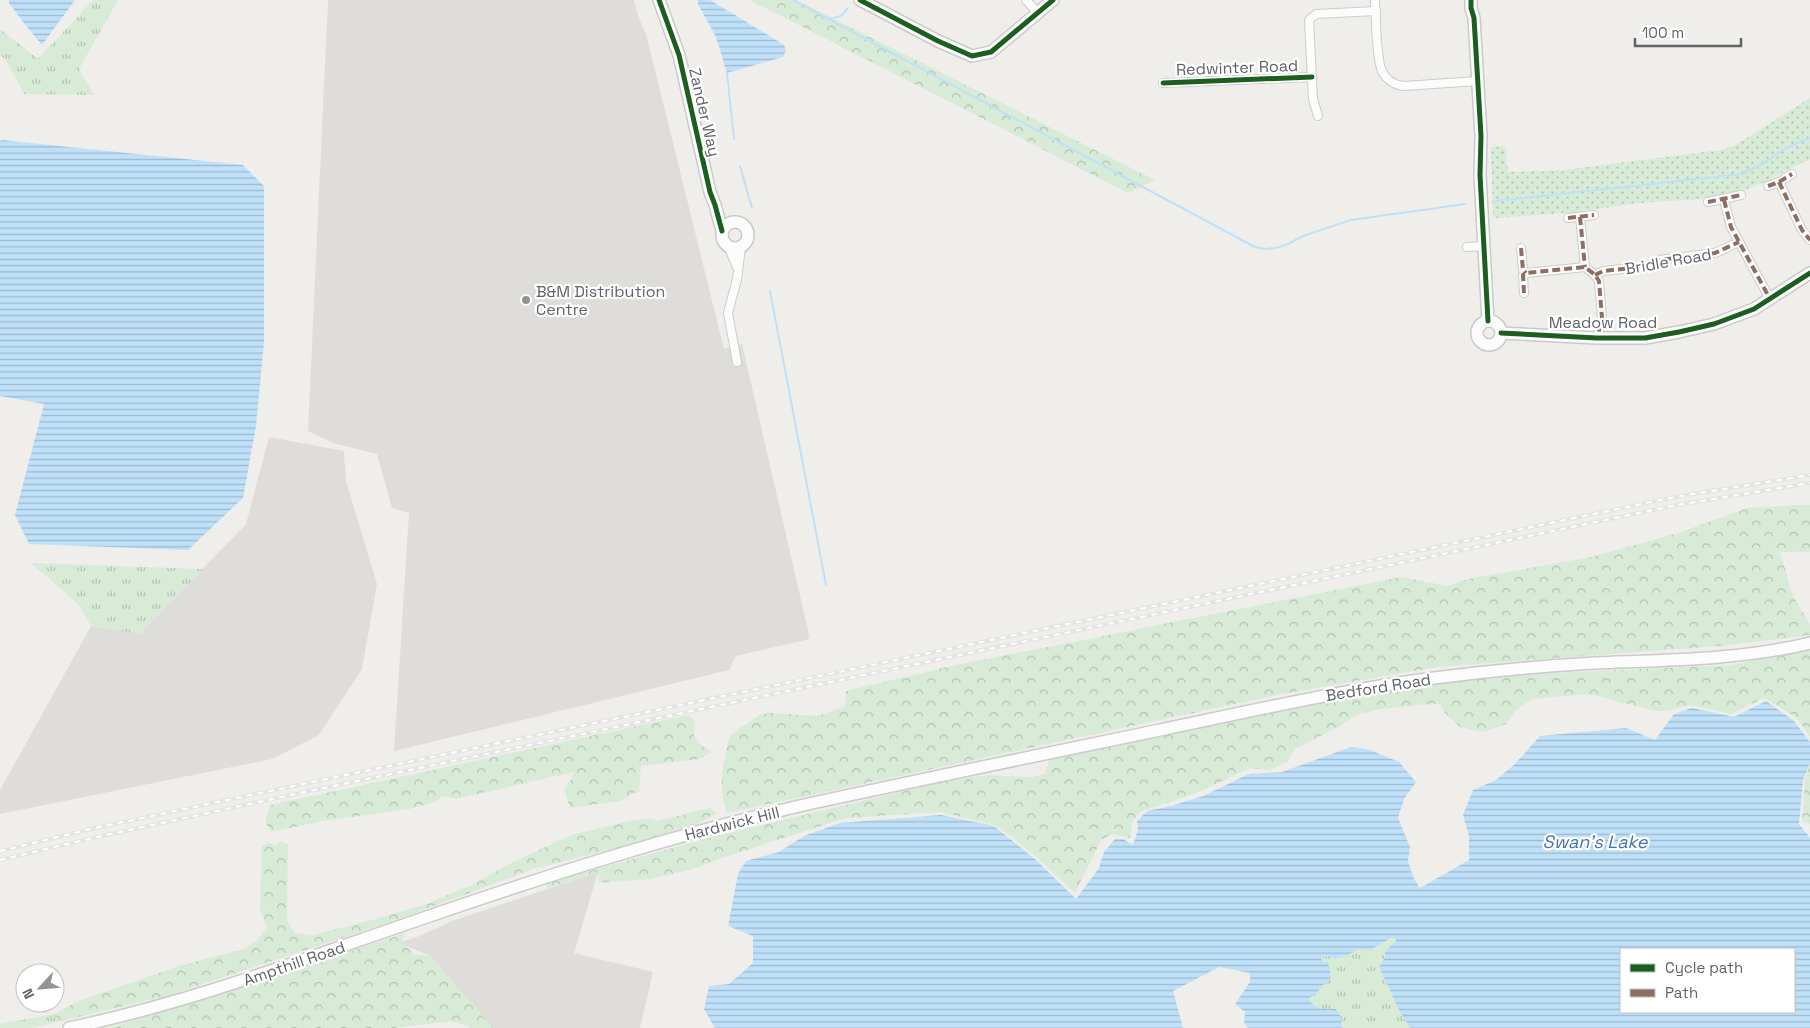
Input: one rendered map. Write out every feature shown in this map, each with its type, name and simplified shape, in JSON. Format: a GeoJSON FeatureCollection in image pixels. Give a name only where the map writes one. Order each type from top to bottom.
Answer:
{"type":"FeatureCollection","features":[{"type":"Feature","properties":{"kind":"main road","name":"Zander Way"},"geometry":{"type":"LineString","coordinates":[[659,0],[679,55],[710,192],[716,205],[722,231]]}},
{"type":"Feature","properties":{"kind":"main road"},"geometry":{"type":"LineString","coordinates":[[860,0],[938,41],[972,56],[991,52],[1053,0]]}},
{"type":"Feature","properties":{"kind":"main road"},"geometry":{"type":"LineString","coordinates":[[1471,0],[1474,18],[1473,82],[1481,136],[1480,175],[1488,321]]}},
{"type":"Feature","properties":{"kind":"main road"},"geometry":{"type":"LineString","coordinates":[[716,205],[730,218],[736,221],[744,225],[748,233],[747,241],[740,247],[732,248],[722,240],[722,231],[724,227],[736,221]]}},
{"type":"Feature","properties":{"kind":"main road","name":"Meadow Road"},"geometry":{"type":"LineString","coordinates":[[1501,332],[1597,338],[1645,338],[1697,328],[1732,318],[1754,309],[1810,273]]}},
{"type":"Feature","properties":{"kind":"main road"},"geometry":{"type":"LineString","coordinates":[[1488,321],[1496,323],[1501,332],[1500,339],[1495,344],[1488,345],[1481,342],[1478,336],[1478,329],[1481,324],[1488,321]]}},
{"type":"Feature","properties":{"kind":"main road","name":"Bedford Road"},"geometry":{"type":"LineString","coordinates":[[952,773],[1266,707],[1394,683],[1544,666],[1714,658],[1776,650],[1810,643]]}},
{"type":"Feature","properties":{"kind":"main road","name":"Hardwick Hill"},"geometry":{"type":"LineString","coordinates":[[516,887],[607,858],[725,825],[817,802],[952,773]]}},
{"type":"Feature","properties":{"kind":"main road","name":"Ampthill Road"},"geometry":{"type":"LineString","coordinates":[[69,1028],[141,1011],[227,986],[516,887]]}},
{"type":"Feature","properties":{"kind":"street"},"geometry":{"type":"LineString","coordinates":[[1026,0],[1038,13]]}},
{"type":"Feature","properties":{"kind":"street"},"geometry":{"type":"LineString","coordinates":[[1375,0],[1380,66],[1383,73],[1392,82],[1404,86],[1473,82]]}},
{"type":"Feature","properties":{"kind":"street"},"geometry":{"type":"LineString","coordinates":[[1318,116],[1313,99],[1309,20],[1316,14],[1376,12]]}},
{"type":"Feature","properties":{"kind":"street","name":"Redwinter Road"},"geometry":{"type":"LineString","coordinates":[[1163,83],[1312,77]]}},
{"type":"Feature","properties":{"kind":"street"},"geometry":{"type":"LineString","coordinates":[[1768,186],[1792,174]]}},
{"type":"Feature","properties":{"kind":"street"},"geometry":{"type":"LineString","coordinates":[[1779,182],[1802,230],[1810,240]]}},
{"type":"Feature","properties":{"kind":"street"},"geometry":{"type":"LineString","coordinates":[[1708,202],[1741,195]]}},
{"type":"Feature","properties":{"kind":"street"},"geometry":{"type":"LineString","coordinates":[[1724,200],[1731,227],[1770,299]]}},
{"type":"Feature","properties":{"kind":"street"},"geometry":{"type":"LineString","coordinates":[[1568,218],[1594,215]]}},
{"type":"Feature","properties":{"kind":"street"},"geometry":{"type":"LineString","coordinates":[[1580,217],[1584,268]]}},
{"type":"Feature","properties":{"kind":"street","name":"Bridle Road"},"geometry":{"type":"LineString","coordinates":[[1595,275],[1603,271],[1650,266],[1659,260],[1715,253],[1739,242]]}},
{"type":"Feature","properties":{"kind":"street"},"geometry":{"type":"LineString","coordinates":[[728,246],[738,269]]}},
{"type":"Feature","properties":{"kind":"street"},"geometry":{"type":"LineString","coordinates":[[1467,247],[1484,246]]}},
{"type":"Feature","properties":{"kind":"street"},"geometry":{"type":"LineString","coordinates":[[737,362],[728,313],[737,279],[740,247]]}},
{"type":"Feature","properties":{"kind":"street"},"geometry":{"type":"LineString","coordinates":[[1521,248],[1523,270],[1526,273]]}},
{"type":"Feature","properties":{"kind":"street"},"geometry":{"type":"LineString","coordinates":[[1526,273],[1584,268],[1595,275],[1599,281],[1602,318],[1597,338]]}},
{"type":"Feature","properties":{"kind":"street"},"geometry":{"type":"LineString","coordinates":[[1524,292],[1523,276],[1526,273]]}},
{"type":"Feature","properties":{"kind":"shaded area"},"geometry":{"type":"Polygon","coordinates":[[[328,0],[634,0],[638,16],[646,34],[724,349],[742,344],[810,639],[736,656],[729,670],[394,751],[409,513],[392,508],[377,454],[333,443],[308,431],[328,0]]]}},
{"type":"Feature","properties":{"kind":"shaded area"},"geometry":{"type":"Polygon","coordinates":[[[269,437],[344,451],[346,481],[377,584],[362,669],[319,735],[272,759],[0,814],[0,790],[91,626],[140,633],[246,524],[269,437]]]}},
{"type":"Feature","properties":{"kind":"shaded area"},"geometry":{"type":"Polygon","coordinates":[[[598,872],[574,953],[653,972],[640,1028],[493,1028],[429,955],[398,943],[417,937],[452,921],[598,872]]]}},
{"type":"Feature","properties":{"kind":"green space"},"geometry":{"type":"Polygon","coordinates":[[[93,0],[118,0],[79,69],[94,95],[24,94],[6,60],[0,55],[0,29],[38,59],[93,0]]]}},
{"type":"Feature","properties":{"kind":"green space"},"geometry":{"type":"Polygon","coordinates":[[[750,0],[796,0],[1155,180],[1128,193],[750,0]]]}},
{"type":"Feature","properties":{"kind":"green space"},"geometry":{"type":"Polygon","coordinates":[[[1810,98],[1810,159],[1750,188],[1709,198],[1643,203],[1566,213],[1493,217],[1491,147],[1505,146],[1508,172],[1564,170],[1720,150],[1734,146],[1810,98]]]}},
{"type":"Feature","properties":{"kind":"green space"},"geometry":{"type":"Polygon","coordinates":[[[1810,505],[1810,552],[1780,552],[1793,596],[1810,624],[1810,635],[1720,646],[1437,667],[1277,695],[727,813],[722,792],[722,774],[730,735],[761,714],[817,716],[845,707],[846,691],[951,666],[1401,577],[1448,586],[1468,579],[1591,557],[1678,533],[1748,508],[1810,505]]]}},
{"type":"Feature","properties":{"kind":"green space"},"geometry":{"type":"Polygon","coordinates":[[[31,563],[203,569],[140,634],[91,626],[79,605],[31,563]]]}},
{"type":"Feature","properties":{"kind":"green space"},"geometry":{"type":"Polygon","coordinates":[[[1810,650],[1810,737],[1797,718],[1764,698],[1731,714],[1689,705],[1667,711],[1655,711],[1589,694],[1532,699],[1516,710],[1506,724],[1484,732],[1460,727],[1445,713],[1440,704],[1380,709],[1357,715],[1295,749],[1287,762],[1269,770],[1250,768],[1199,792],[1140,812],[1132,822],[1130,838],[1112,834],[1101,840],[1075,893],[1041,861],[996,825],[940,812],[846,818],[690,870],[650,879],[599,883],[598,872],[548,888],[546,883],[716,836],[950,780],[988,775],[1030,777],[1045,774],[1050,758],[1333,698],[1437,682],[1536,674],[1730,665],[1810,650]]]}},
{"type":"Feature","properties":{"kind":"green space"},"geometry":{"type":"Polygon","coordinates":[[[688,715],[695,721],[694,736],[701,745],[712,752],[700,759],[641,766],[639,791],[619,801],[570,808],[564,789],[574,772],[456,799],[442,796],[436,802],[409,809],[322,821],[271,832],[265,822],[270,805],[688,715]]]}},
{"type":"Feature","properties":{"kind":"green space"},"geometry":{"type":"Polygon","coordinates":[[[1810,764],[1810,824],[1802,822],[1805,779],[1810,764]]]}},
{"type":"Feature","properties":{"kind":"green space"},"geometry":{"type":"Polygon","coordinates":[[[710,808],[717,813],[697,824],[622,847],[533,869],[405,917],[170,995],[57,1022],[54,1014],[65,1013],[65,1008],[79,1001],[179,966],[244,949],[258,939],[267,927],[260,911],[262,846],[269,843],[275,846],[281,841],[288,844],[287,920],[294,933],[312,935],[424,905],[472,885],[509,864],[571,835],[630,821],[652,818],[657,821],[710,808]]]}},
{"type":"Feature","properties":{"kind":"green space"},"geometry":{"type":"Polygon","coordinates":[[[405,933],[402,941],[414,955],[429,955],[493,1028],[472,1028],[452,1021],[396,1028],[108,1028],[246,987],[405,933]]]}},
{"type":"Feature","properties":{"kind":"green space"},"geometry":{"type":"Polygon","coordinates":[[[1390,938],[1396,939],[1396,941],[1385,951],[1385,958],[1379,967],[1399,1010],[1410,1028],[1342,1028],[1341,1017],[1332,1009],[1318,1008],[1312,1003],[1310,997],[1327,980],[1326,961],[1322,961],[1321,958],[1330,956],[1334,959],[1346,956],[1359,948],[1370,950],[1390,938]]]}},
{"type":"Feature","properties":{"kind":"green space"},"geometry":{"type":"Polygon","coordinates":[[[54,1014],[57,1022],[32,1028],[0,1028],[0,1024],[54,1014]]]}},
{"type":"Feature","properties":{"kind":"water"},"geometry":{"type":"Polygon","coordinates":[[[9,0],[75,0],[42,45],[9,3],[9,0]]]}},
{"type":"Feature","properties":{"kind":"water"},"geometry":{"type":"Polygon","coordinates":[[[698,0],[710,0],[784,45],[786,50],[783,57],[727,73],[716,37],[698,4],[698,0]]]}},
{"type":"Feature","properties":{"kind":"water"},"geometry":{"type":"Polygon","coordinates":[[[0,141],[243,165],[264,186],[264,342],[256,426],[243,498],[188,550],[29,544],[15,515],[44,404],[0,396],[0,141]]]}},
{"type":"Feature","properties":{"kind":"water","name":"Swan's Lake"},"geometry":{"type":"Polygon","coordinates":[[[1766,701],[1794,721],[1810,742],[1810,763],[1803,780],[1799,824],[1810,838],[1810,1028],[1410,1028],[1399,1010],[1379,967],[1385,958],[1385,951],[1396,941],[1396,939],[1391,938],[1370,950],[1359,949],[1346,956],[1334,959],[1330,956],[1321,958],[1322,961],[1328,962],[1331,977],[1309,999],[1315,1006],[1324,1009],[1336,1009],[1341,1017],[1342,1028],[1248,1028],[1244,1023],[1245,1012],[1235,1004],[1250,982],[1250,973],[1219,967],[1173,991],[1183,1028],[715,1028],[704,1009],[709,986],[729,984],[753,963],[753,936],[728,926],[738,874],[746,861],[779,852],[804,836],[840,823],[941,815],[994,826],[1036,860],[1076,899],[1099,868],[1104,852],[1115,839],[1123,839],[1133,845],[1138,830],[1137,821],[1147,811],[1203,796],[1249,774],[1282,772],[1351,747],[1370,750],[1399,762],[1416,782],[1404,799],[1398,818],[1410,847],[1408,862],[1414,879],[1420,888],[1469,860],[1469,836],[1463,815],[1473,790],[1496,780],[1515,764],[1540,736],[1626,728],[1655,740],[1674,714],[1692,708],[1734,717],[1766,701]]]}},
{"type":"Feature","properties":{"kind":"waterway"},"geometry":{"type":"LineString","coordinates":[[793,0],[1255,247],[1265,249],[1276,248],[1303,236],[1351,220],[1465,204]]}},
{"type":"Feature","properties":{"kind":"waterway"},"geometry":{"type":"LineString","coordinates":[[829,19],[841,16],[848,8]]}},
{"type":"Feature","properties":{"kind":"waterway"},"geometry":{"type":"LineString","coordinates":[[727,73],[734,139]]}},
{"type":"Feature","properties":{"kind":"waterway"},"geometry":{"type":"LineString","coordinates":[[1496,201],[1742,174],[1766,162],[1782,150],[1810,138]]}},
{"type":"Feature","properties":{"kind":"waterway"},"geometry":{"type":"LineString","coordinates":[[740,166],[752,208]]}},
{"type":"Feature","properties":{"kind":"waterway"},"geometry":{"type":"LineString","coordinates":[[770,291],[826,585]]}},
{"type":"Feature","properties":{"kind":"railway"},"geometry":{"type":"LineString","coordinates":[[0,851],[95,828],[303,784],[1675,497],[1810,475]]}},
{"type":"Feature","properties":{"kind":"railway"},"geometry":{"type":"LineString","coordinates":[[0,860],[305,792],[1677,505],[1810,483]]}},
{"type":"Feature","properties":{"kind":"marked path"},"geometry":{"type":"LineString","coordinates":[[1768,186],[1792,174]]}},
{"type":"Feature","properties":{"kind":"marked path"},"geometry":{"type":"LineString","coordinates":[[1779,182],[1802,230],[1810,240]]}},
{"type":"Feature","properties":{"kind":"marked path"},"geometry":{"type":"LineString","coordinates":[[1708,202],[1741,195]]}},
{"type":"Feature","properties":{"kind":"marked path"},"geometry":{"type":"LineString","coordinates":[[1724,200],[1731,227],[1770,299]]}},
{"type":"Feature","properties":{"kind":"marked path"},"geometry":{"type":"LineString","coordinates":[[1568,218],[1594,215]]}},
{"type":"Feature","properties":{"kind":"marked path"},"geometry":{"type":"LineString","coordinates":[[1580,217],[1585,267]]}},
{"type":"Feature","properties":{"kind":"marked path"},"geometry":{"type":"LineString","coordinates":[[1595,275],[1603,271],[1651,266],[1659,260],[1715,253],[1739,242]]}},
{"type":"Feature","properties":{"kind":"marked path"},"geometry":{"type":"LineString","coordinates":[[1521,248],[1523,270],[1526,273]]}},
{"type":"Feature","properties":{"kind":"marked path"},"geometry":{"type":"LineString","coordinates":[[1524,293],[1523,275],[1526,273],[1585,267],[1599,281],[1602,318],[1597,338]]}},
{"type":"Feature","properties":{"kind":"cycle path"},"geometry":{"type":"LineString","coordinates":[[659,0],[679,55],[710,192],[722,231]]}},
{"type":"Feature","properties":{"kind":"cycle path"},"geometry":{"type":"LineString","coordinates":[[860,0],[938,41],[972,56],[991,52],[1053,0]]}},
{"type":"Feature","properties":{"kind":"cycle path"},"geometry":{"type":"LineString","coordinates":[[1471,0],[1474,18],[1481,136],[1480,175],[1488,321]]}},
{"type":"Feature","properties":{"kind":"cycle path"},"geometry":{"type":"LineString","coordinates":[[1163,83],[1312,77]]}},
{"type":"Feature","properties":{"kind":"cycle path"},"geometry":{"type":"LineString","coordinates":[[1501,333],[1597,338],[1645,338],[1679,332],[1714,324],[1754,309],[1810,273]]}},
{"type":"Feature","properties":{"kind":"place","name":"B&M Distribution Centre"},"geometry":{"type":"Point","coordinates":[526,300]}}]}
